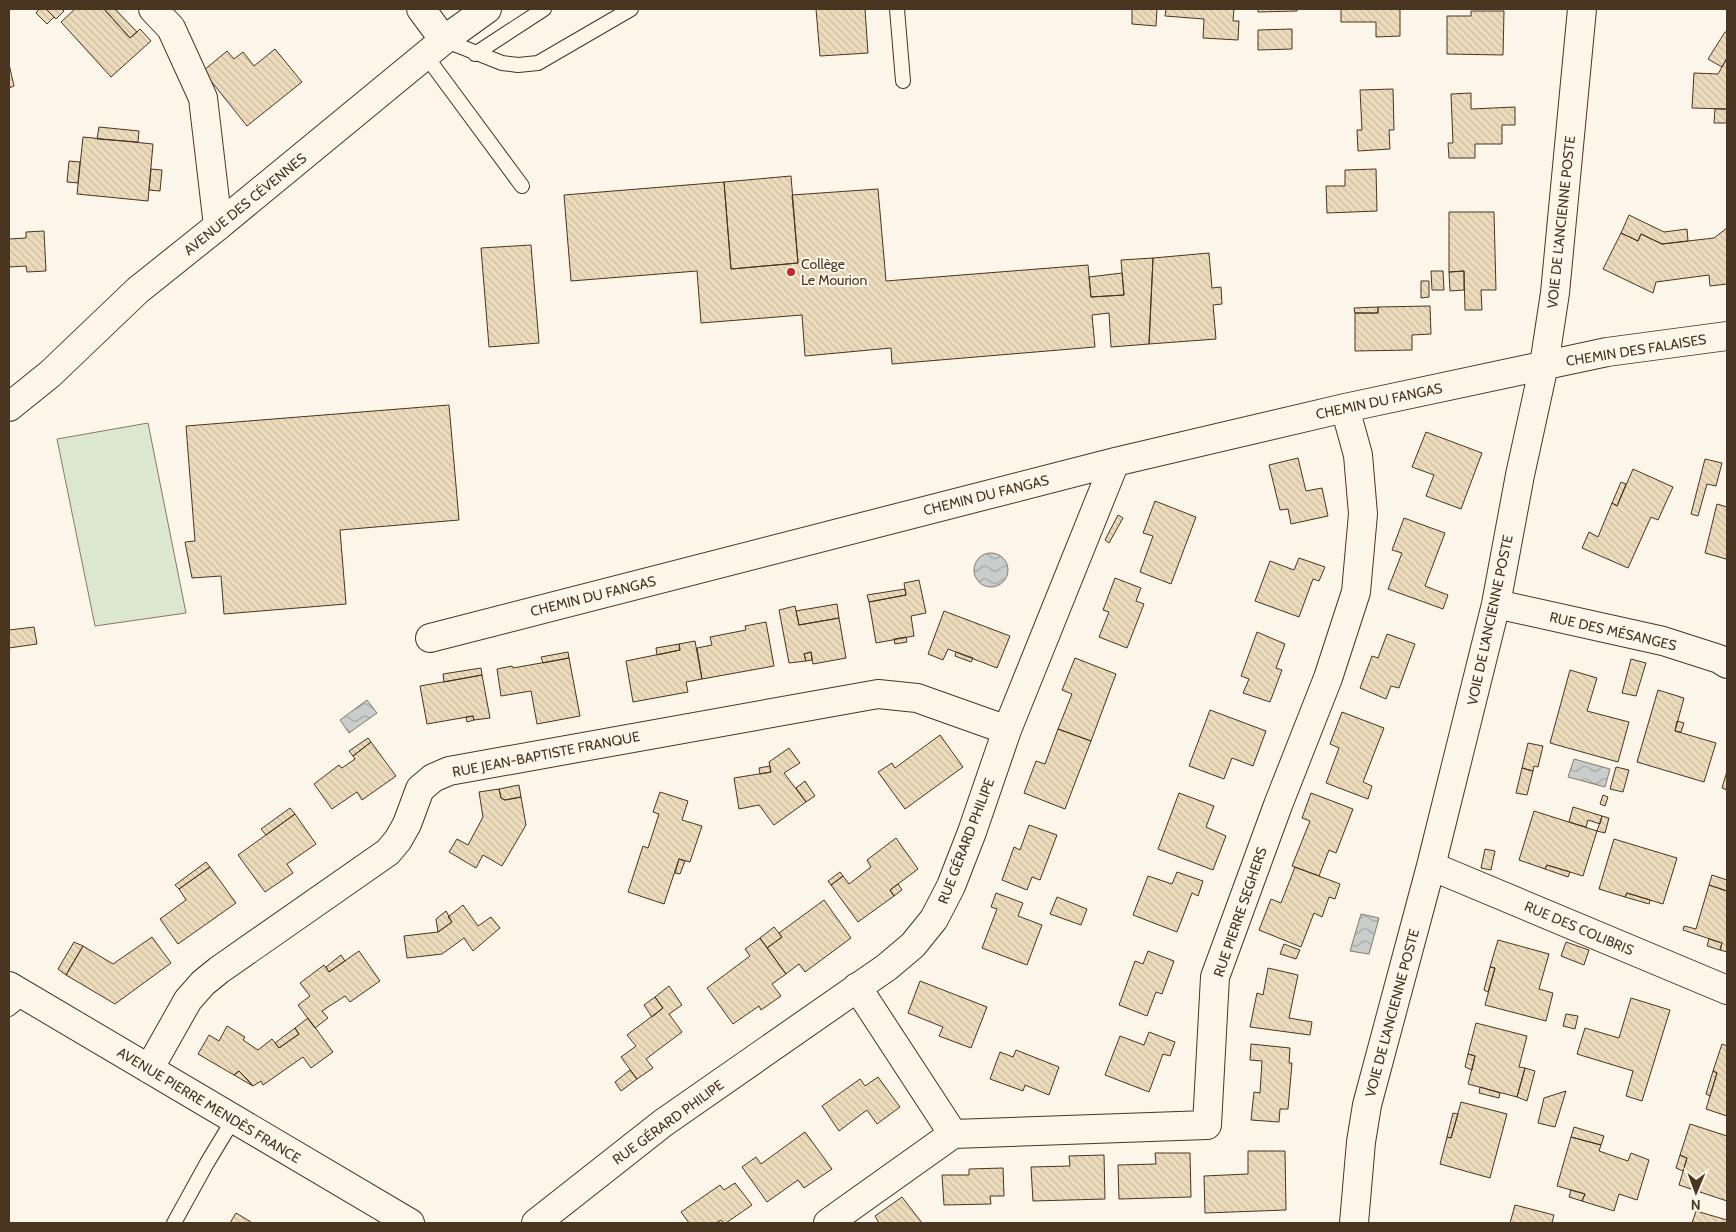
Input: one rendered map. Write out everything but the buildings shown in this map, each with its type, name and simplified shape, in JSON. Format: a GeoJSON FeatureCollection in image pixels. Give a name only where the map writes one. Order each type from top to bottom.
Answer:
{"type":"FeatureCollection","features":[{"type":"Feature","properties":{"kind":"street"},"geometry":{"type":"LineString","coordinates":[[153,9],[172,28],[204,98],[218,226]]}},
{"type":"Feature","properties":{"kind":"street"},"geometry":{"type":"LineString","coordinates":[[421,9],[435,48]]}},
{"type":"Feature","properties":{"kind":"street","name":"AVENUE DES CÉVENNES"},"geometry":{"type":"LineString","coordinates":[[9,407],[50,374],[138,290],[435,48],[486,9]]}},
{"type":"Feature","properties":{"kind":"street","name":"VOIE DE L'ANCIENNE POSTE"},"geometry":{"type":"LineString","coordinates":[[1354,1223],[1361,1142],[1367,1105],[1431,866],[1496,604],[1520,475],[1544,366],[1555,293],[1582,9]]}},
{"type":"Feature","properties":{"kind":"street","name":"CHEMIN DES FALAISES"},"geometry":{"type":"LineString","coordinates":[[1544,366],[1607,352],[1727,336]]}},
{"type":"Feature","properties":{"kind":"street","name":"CHEMIN DU FANGAS"},"geometry":{"type":"LineString","coordinates":[[430,638],[1115,462],[1345,408],[1544,366]]}},
{"type":"Feature","properties":{"kind":"street","name":"RUE PIERRE SEGHERS"},"geometry":{"type":"LineString","coordinates":[[953,1134],[1207,1125],[1215,977],[1278,805],[1328,678],[1356,592],[1363,514],[1358,455],[1345,408]]}},
{"type":"Feature","properties":{"kind":"street","name":"RUE GÉRARD PHILIPE"},"geometry":{"type":"LineString","coordinates":[[536,1223],[663,1123],[887,967],[913,944],[934,919],[951,886],[972,832],[1007,730],[1115,462]]}},
{"type":"Feature","properties":{"kind":"street","name":"RUE DES MÉSANGES"},"geometry":{"type":"LineString","coordinates":[[1496,604],[1664,641],[1719,658],[1727,664]]}},
{"type":"Feature","properties":{"kind":"street","name":"RUE JEAN-BAPTISTE FRANQUE"},"geometry":{"type":"LineString","coordinates":[[149,1069],[188,1000],[202,984],[219,970],[388,852],[398,840],[407,824],[420,789],[433,778],[449,771],[830,701],[878,694],[917,698],[1007,730]]}},
{"type":"Feature","properties":{"kind":"street","name":"RUE DES COLIBRIS"},"geometry":{"type":"LineString","coordinates":[[1431,866],[1727,990]]}},
{"type":"Feature","properties":{"kind":"street"},"geometry":{"type":"LineString","coordinates":[[828,1223],[953,1134],[857,988]]}},
{"type":"Feature","properties":{"kind":"street","name":"AVENUE PIERRE MENDÈS FRANCE"},"geometry":{"type":"LineString","coordinates":[[14,997],[149,1069],[410,1223]]}},
{"type":"Feature","properties":{"kind":"lane"},"geometry":{"type":"LineString","coordinates":[[475,54],[544,9]]}},
{"type":"Feature","properties":{"kind":"lane"},"geometry":{"type":"LineString","coordinates":[[435,48],[475,54],[502,63],[518,65],[538,63],[631,9]]}},
{"type":"Feature","properties":{"kind":"lane"},"geometry":{"type":"LineString","coordinates":[[897,9],[903,81]]}},
{"type":"Feature","properties":{"kind":"lane"},"geometry":{"type":"LineString","coordinates":[[435,48],[522,186]]}},
{"type":"Feature","properties":{"kind":"lane"},"geometry":{"type":"LineString","coordinates":[[174,1223],[233,1120]]}},
{"type":"Feature","properties":{"kind":"green space"},"geometry":{"type":"Polygon","coordinates":[[[148,423],[186,613],[95,626],[57,439],[148,423]]]}},
{"type":"Feature","properties":{"kind":"water"},"geometry":{"type":"Polygon","coordinates":[[[991,553],[998,554],[1003,558],[1007,563],[1007,577],[1003,582],[998,586],[991,587],[984,586],[979,582],[975,577],[974,570],[975,563],[979,558],[984,554],[991,553]]]}},
{"type":"Feature","properties":{"kind":"water"},"geometry":{"type":"Polygon","coordinates":[[[367,700],[377,713],[349,733],[340,720],[367,700]]]}},
{"type":"Feature","properties":{"kind":"water"},"geometry":{"type":"Polygon","coordinates":[[[1574,759],[1610,769],[1605,787],[1568,777],[1574,759]]]}},
{"type":"Feature","properties":{"kind":"water"},"geometry":{"type":"Polygon","coordinates":[[[1361,914],[1379,918],[1369,954],[1350,951],[1361,914]]]}},
{"type":"Feature","properties":{"kind":"place","name":"Collège Le Mourion"},"geometry":{"type":"Point","coordinates":[791,272]}}]}
